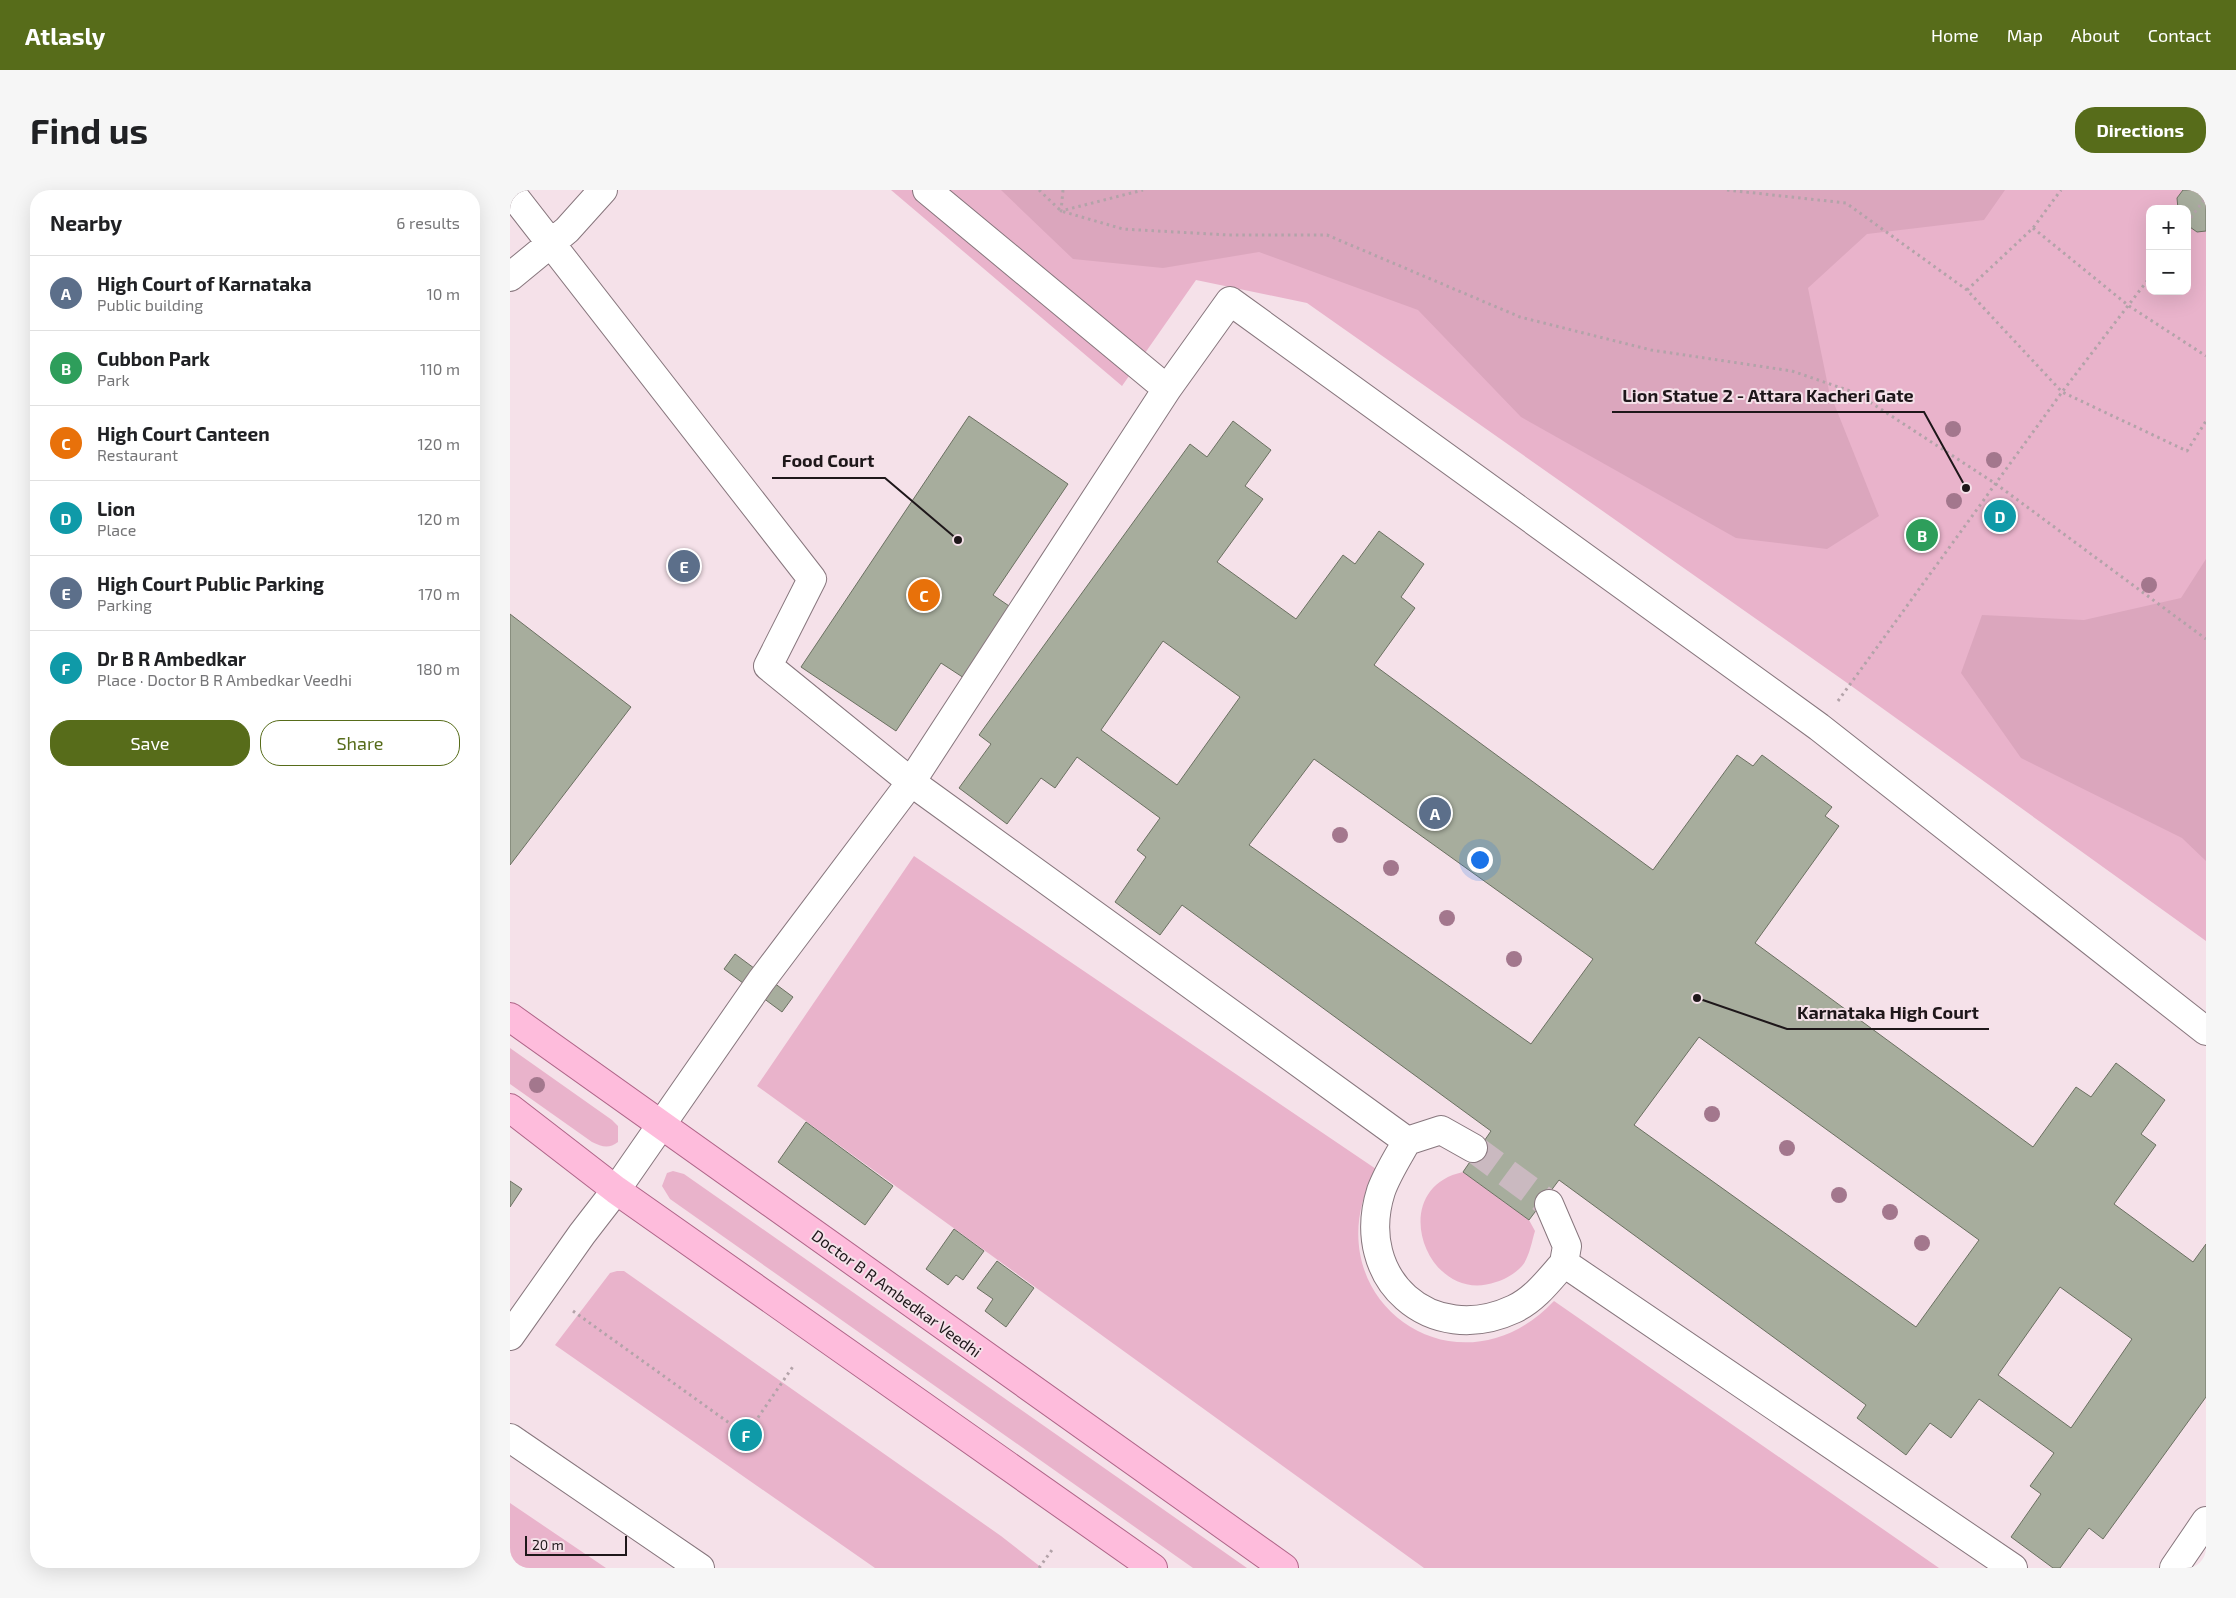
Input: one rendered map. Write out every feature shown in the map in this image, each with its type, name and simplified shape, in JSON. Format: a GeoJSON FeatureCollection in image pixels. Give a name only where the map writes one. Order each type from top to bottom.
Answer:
{"type":"FeatureCollection","features":[{"type":"Feature","properties":{"kind":"main road","name":"Doctor B R Ambedkar Veedhi"},"geometry":{"type":"LineString","coordinates":[[510,1017],[1284,1568]]}},
{"type":"Feature","properties":{"kind":"main road"},"geometry":{"type":"LineString","coordinates":[[510,1108],[616,1190],[1153,1568]]}},
{"type":"Feature","properties":{"kind":"lane"},"geometry":{"type":"LineString","coordinates":[[510,277],[567,230],[603,190]]}},
{"type":"Feature","properties":{"kind":"lane"},"geometry":{"type":"LineString","coordinates":[[927,190],[1167,389]]}},
{"type":"Feature","properties":{"kind":"lane"},"geometry":{"type":"LineString","coordinates":[[510,192],[812,579],[768,666],[911,782],[1407,1141]]}},
{"type":"Feature","properties":{"kind":"lane"},"geometry":{"type":"LineString","coordinates":[[510,1336],[582,1234],[616,1190],[762,981],[911,782],[1167,389],[1230,301],[1819,727],[2206,1031]]}},
{"type":"Feature","properties":{"kind":"lane"},"geometry":{"type":"LineString","coordinates":[[1473,1148],[1441,1130],[1407,1141],[1381,1192],[1376,1240],[1379,1257],[1396,1289],[1408,1300],[1440,1318],[1462,1322],[1476,1321],[1516,1308],[1542,1288],[1564,1263],[1567,1246],[1549,1204]]}},
{"type":"Feature","properties":{"kind":"lane"},"geometry":{"type":"LineString","coordinates":[[1564,1263],[2013,1568]]}},
{"type":"Feature","properties":{"kind":"lane"},"geometry":{"type":"LineString","coordinates":[[510,1438],[700,1568]]}},
{"type":"Feature","properties":{"kind":"lane"},"geometry":{"type":"LineString","coordinates":[[2174,1568],[2206,1521]]}},
{"type":"Feature","properties":{"kind":"path"},"geometry":{"type":"LineString","coordinates":[[1039,190],[1061,211],[1123,229],[1228,235],[1327,235],[1520,317],[1651,350],[1792,371],[1856,393],[1996,484],[2206,640]]}},
{"type":"Feature","properties":{"kind":"path"},"geometry":{"type":"LineString","coordinates":[[1061,211],[1063,190]]}},
{"type":"Feature","properties":{"kind":"path"},"geometry":{"type":"LineString","coordinates":[[1061,211],[1143,190]]}},
{"type":"Feature","properties":{"kind":"path"},"geometry":{"type":"LineString","coordinates":[[1727,190],[1846,203],[1967,290],[2062,392],[2187,450],[2204,429],[2206,421]]}},
{"type":"Feature","properties":{"kind":"path"},"geometry":{"type":"LineString","coordinates":[[1967,290],[2033,228],[2061,190]]}},
{"type":"Feature","properties":{"kind":"path"},"geometry":{"type":"LineString","coordinates":[[2191,218],[2206,197]]}},
{"type":"Feature","properties":{"kind":"path"},"geometry":{"type":"LineString","coordinates":[[2033,228],[2129,306],[2206,356]]}},
{"type":"Feature","properties":{"kind":"path"},"geometry":{"type":"LineString","coordinates":[[1819,727],[2062,392],[2146,283]]}},
{"type":"Feature","properties":{"kind":"path"},"geometry":{"type":"LineString","coordinates":[[573,1311],[746,1435],[794,1365]]}},
{"type":"Feature","properties":{"kind":"path"},"geometry":{"type":"LineString","coordinates":[[1039,1568],[1052,1550]]}},
{"type":"Feature","properties":{"kind":"shaded area"},"geometry":{"type":"Polygon","coordinates":[[[891,190],[2206,190],[2206,941],[1850,685],[1307,303],[1196,280],[1122,386],[891,190]]]}},
{"type":"Feature","properties":{"kind":"shaded area"},"geometry":{"type":"Polygon","coordinates":[[[1001,190],[2005,190],[1984,220],[1867,234],[1808,288],[1829,391],[1879,516],[1827,549],[1736,538],[1521,417],[1418,310],[1259,252],[1163,268],[1073,259],[1001,190]]]}},
{"type":"Feature","properties":{"kind":"shaded area"},"geometry":{"type":"Polygon","coordinates":[[[2206,559],[2206,861],[2182,838],[2021,758],[1961,673],[1982,615],[2084,620],[2181,598],[2206,559]]]}},
{"type":"Feature","properties":{"kind":"shaded area"},"geometry":{"type":"Polygon","coordinates":[[[914,856],[1376,1169],[1360,1215],[1361,1257],[1376,1294],[1402,1321],[1436,1338],[1475,1342],[1515,1330],[1554,1301],[1939,1568],[1424,1568],[757,1086],[914,856]]]}},
{"type":"Feature","properties":{"kind":"shaded area"},"geometry":{"type":"Polygon","coordinates":[[[510,1048],[612,1120],[618,1126],[618,1142],[612,1146],[605,1146],[592,1142],[510,1084],[510,1048]]]}},
{"type":"Feature","properties":{"kind":"shaded area"},"geometry":{"type":"Polygon","coordinates":[[[673,1171],[684,1174],[1247,1568],[1193,1568],[670,1199],[662,1186],[667,1173],[673,1171]]]}},
{"type":"Feature","properties":{"kind":"shaded area"},"geometry":{"type":"Polygon","coordinates":[[[1463,1172],[1529,1220],[1535,1231],[1524,1263],[1513,1274],[1496,1282],[1472,1285],[1451,1278],[1434,1263],[1424,1243],[1421,1221],[1425,1200],[1439,1183],[1463,1172]]]}},
{"type":"Feature","properties":{"kind":"shaded area"},"geometry":{"type":"Polygon","coordinates":[[[624,1271],[1001,1536],[1042,1568],[875,1568],[555,1345],[610,1273],[624,1271]]]}},
{"type":"Feature","properties":{"kind":"shaded area"},"geometry":{"type":"Polygon","coordinates":[[[510,1503],[606,1568],[510,1568],[510,1503]]]}},
{"type":"Feature","properties":{"kind":"building"},"geometry":{"type":"Polygon","coordinates":[[[2183,190],[2206,190],[2206,231],[2197,232],[2191,228],[2191,205],[2178,205],[2177,198],[2183,190]]]}},
{"type":"Feature","properties":{"kind":"building"},"geometry":{"type":"Polygon","coordinates":[[[969,416],[1068,484],[993,595],[1012,608],[964,678],[941,663],[896,731],[801,667],[969,416]]]}},
{"type":"Feature","properties":{"kind":"building"},"geometry":{"type":"Polygon","coordinates":[[[1233,421],[1271,450],[1245,486],[1263,499],[1217,562],[1296,619],[1343,555],[1355,564],[1379,531],[1424,564],[1401,597],[1415,608],[1374,665],[1653,870],[1737,755],[1753,766],[1762,755],[1832,807],[1825,816],[1839,826],[1755,943],[2033,1147],[2076,1087],[2091,1097],[2116,1063],[2165,1100],[2141,1134],[2156,1145],[2114,1204],[2193,1262],[2206,1244],[2206,1397],[2103,1539],[2089,1528],[2060,1568],[2053,1568],[2011,1537],[2041,1494],[2030,1486],[2054,1453],[1979,1399],[1951,1438],[1930,1423],[1906,1455],[1857,1418],[1866,1405],[1559,1180],[1529,1220],[1463,1172],[1491,1131],[1182,905],[1160,935],[1115,902],[1146,857],[1137,850],[1160,818],[1077,757],[1055,788],[1041,778],[1007,824],[959,788],[991,744],[979,735],[1190,444],[1207,457],[1233,421]],[[1163,641],[1101,730],[1177,785],[1240,697],[1163,641]],[[1314,759],[1249,845],[1531,1044],[1593,959],[1314,759]],[[1699,1037],[1634,1125],[1916,1327],[1979,1240],[1699,1037]],[[2060,1287],[1998,1375],[2071,1428],[2132,1339],[2060,1287]]]}},
{"type":"Feature","properties":{"kind":"building"},"geometry":{"type":"Polygon","coordinates":[[[510,614],[631,707],[510,865],[510,614]]]}},
{"type":"Feature","properties":{"kind":"building"},"geometry":{"type":"Polygon","coordinates":[[[735,954],[793,997],[782,1012],[724,969],[735,954]]]}},
{"type":"Feature","properties":{"kind":"building"},"geometry":{"type":"Polygon","coordinates":[[[806,1122],[893,1186],[865,1225],[778,1162],[806,1122]]]}},
{"type":"Feature","properties":{"kind":"building"},"geometry":{"type":"Polygon","coordinates":[[[510,1181],[522,1189],[510,1207],[510,1181]]]}},
{"type":"Feature","properties":{"kind":"building"},"geometry":{"type":"Polygon","coordinates":[[[954,1229],[984,1251],[963,1280],[956,1275],[948,1285],[926,1269],[954,1229]]]}},
{"type":"Feature","properties":{"kind":"building"},"geometry":{"type":"Polygon","coordinates":[[[997,1261],[1034,1288],[1006,1327],[985,1311],[993,1299],[977,1288],[997,1261]]]}},
{"type":"Feature","properties":{"kind":"tunnel"},"geometry":{"type":"LineString","coordinates":[[1473,1148],[1549,1204]]}},
{"type":"Feature","properties":{"kind":"place","name":"Lion Statue 2 - Attara Kacheri Gate"},"geometry":{"type":"Point","coordinates":[1966,488]}},
{"type":"Feature","properties":{"kind":"place","name":"Lion"},"geometry":{"type":"Point","coordinates":[2000,516]}},
{"type":"Feature","properties":{"kind":"place","name":"Cubbon Park"},"geometry":{"type":"Point","coordinates":[1922,535]}},
{"type":"Feature","properties":{"kind":"place","name":"Food Court"},"geometry":{"type":"Point","coordinates":[958,540]}},
{"type":"Feature","properties":{"kind":"place","name":"High Court Public Parking"},"geometry":{"type":"Point","coordinates":[684,566]}},
{"type":"Feature","properties":{"kind":"place","name":"High Court Canteen"},"geometry":{"type":"Point","coordinates":[924,595]}},
{"type":"Feature","properties":{"kind":"place","name":"High Court of Karnataka"},"geometry":{"type":"Point","coordinates":[1435,813]}},
{"type":"Feature","properties":{"kind":"place","name":"Karnataka High Court"},"geometry":{"type":"Point","coordinates":[1697,998]}},
{"type":"Feature","properties":{"kind":"place","name":"Dr B R Ambedkar"},"geometry":{"type":"Point","coordinates":[746,1435]}}]}
